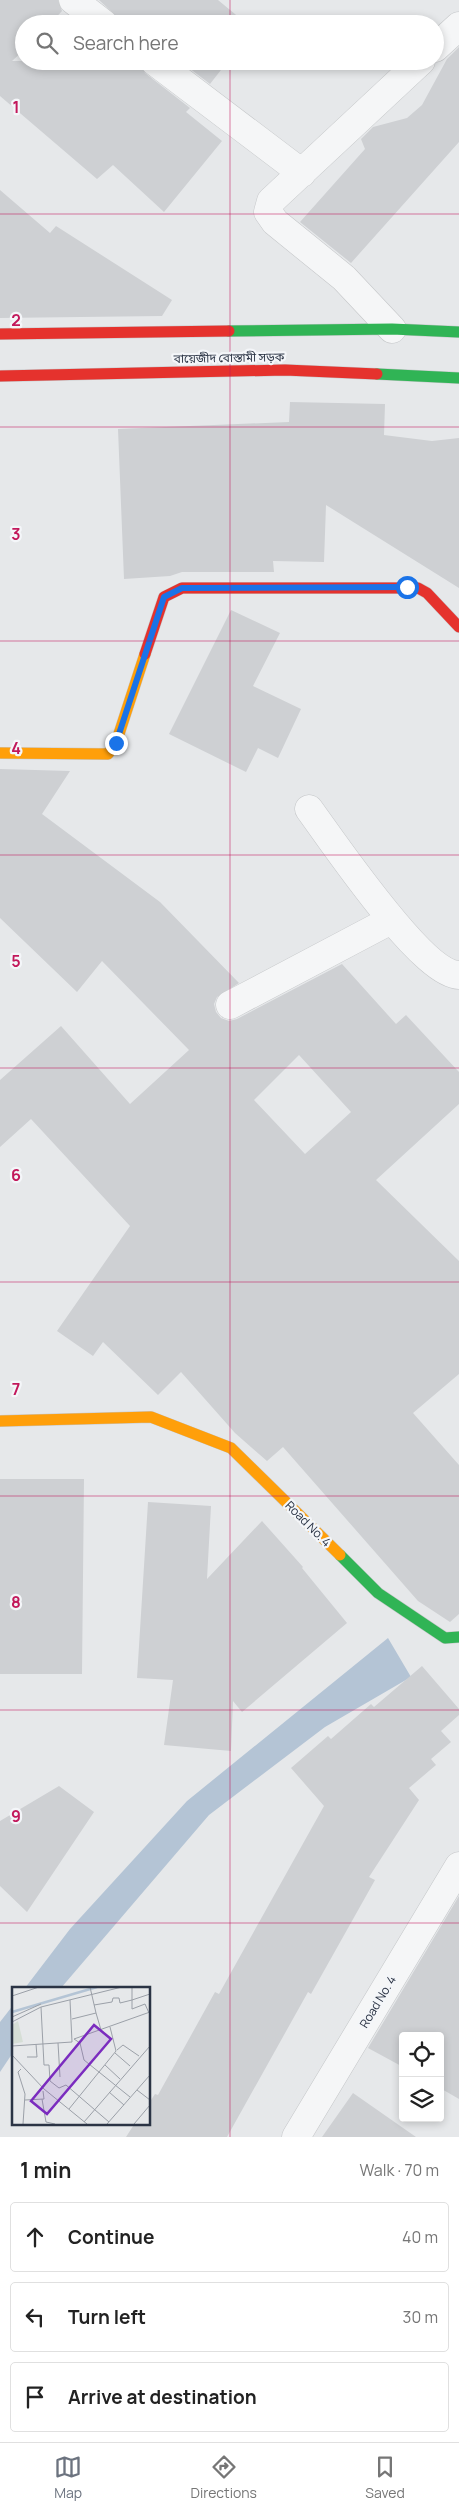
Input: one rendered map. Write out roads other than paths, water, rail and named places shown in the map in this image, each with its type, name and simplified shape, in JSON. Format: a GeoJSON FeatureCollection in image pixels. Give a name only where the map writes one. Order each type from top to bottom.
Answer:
{"type":"FeatureCollection","features":[{"type":"Feature","properties":{"kind":"street"},"geometry":{"type":"LineString","coordinates":[[73,0],[92,15]]}},
{"type":"Feature","properties":{"kind":"street"},"geometry":{"type":"LineString","coordinates":[[444,40],[459,26]]}},
{"type":"Feature","properties":{"kind":"street"},"geometry":{"type":"LineString","coordinates":[[166,70],[302,173]]}},
{"type":"Feature","properties":{"kind":"street"},"geometry":{"type":"LineString","coordinates":[[392,329],[344,278],[275,222],[268,212],[271,201],[411,70]]}},
{"type":"Feature","properties":{"kind":"street"},"geometry":{"type":"LineString","coordinates":[[0,334],[392,329],[459,332]]}},
{"type":"Feature","properties":{"kind":"street","name":"বায়েজীদ বোস্তামী সড়ক"},"geometry":{"type":"LineString","coordinates":[[0,376],[285,370],[459,378]]}},
{"type":"Feature","properties":{"kind":"street"},"geometry":{"type":"LineString","coordinates":[[0,753],[95,756],[108,754],[116,743],[164,597],[182,588],[418,588],[427,593],[459,627]]}},
{"type":"Feature","properties":{"kind":"street"},"geometry":{"type":"LineString","coordinates":[[308,809],[391,920],[443,971],[459,975]]}},
{"type":"Feature","properties":{"kind":"street"},"geometry":{"type":"LineString","coordinates":[[230,1005],[391,920]]}},
{"type":"Feature","properties":{"kind":"street","name":"Road No. 4"},"geometry":{"type":"LineString","coordinates":[[0,1421],[151,1417],[231,1448],[378,1593],[445,1638],[459,1637]]}},
{"type":"Feature","properties":{"kind":"street","name":"Road No. 4"},"geometry":{"type":"LineString","coordinates":[[296,2137],[459,1866]]}},
{"type":"Feature","properties":{"kind":"water"},"geometry":{"type":"Polygon","coordinates":[[[388,1638],[411,1677],[325,1727],[209,1815],[62,1987],[26,1987],[70,1929],[187,1801],[388,1638]]]}},
{"type":"Feature","properties":{"kind":"water"},"geometry":{"type":"Polygon","coordinates":[[[12,2007],[12,2054],[0,2072],[0,2022],[12,2007]]]}}]}
